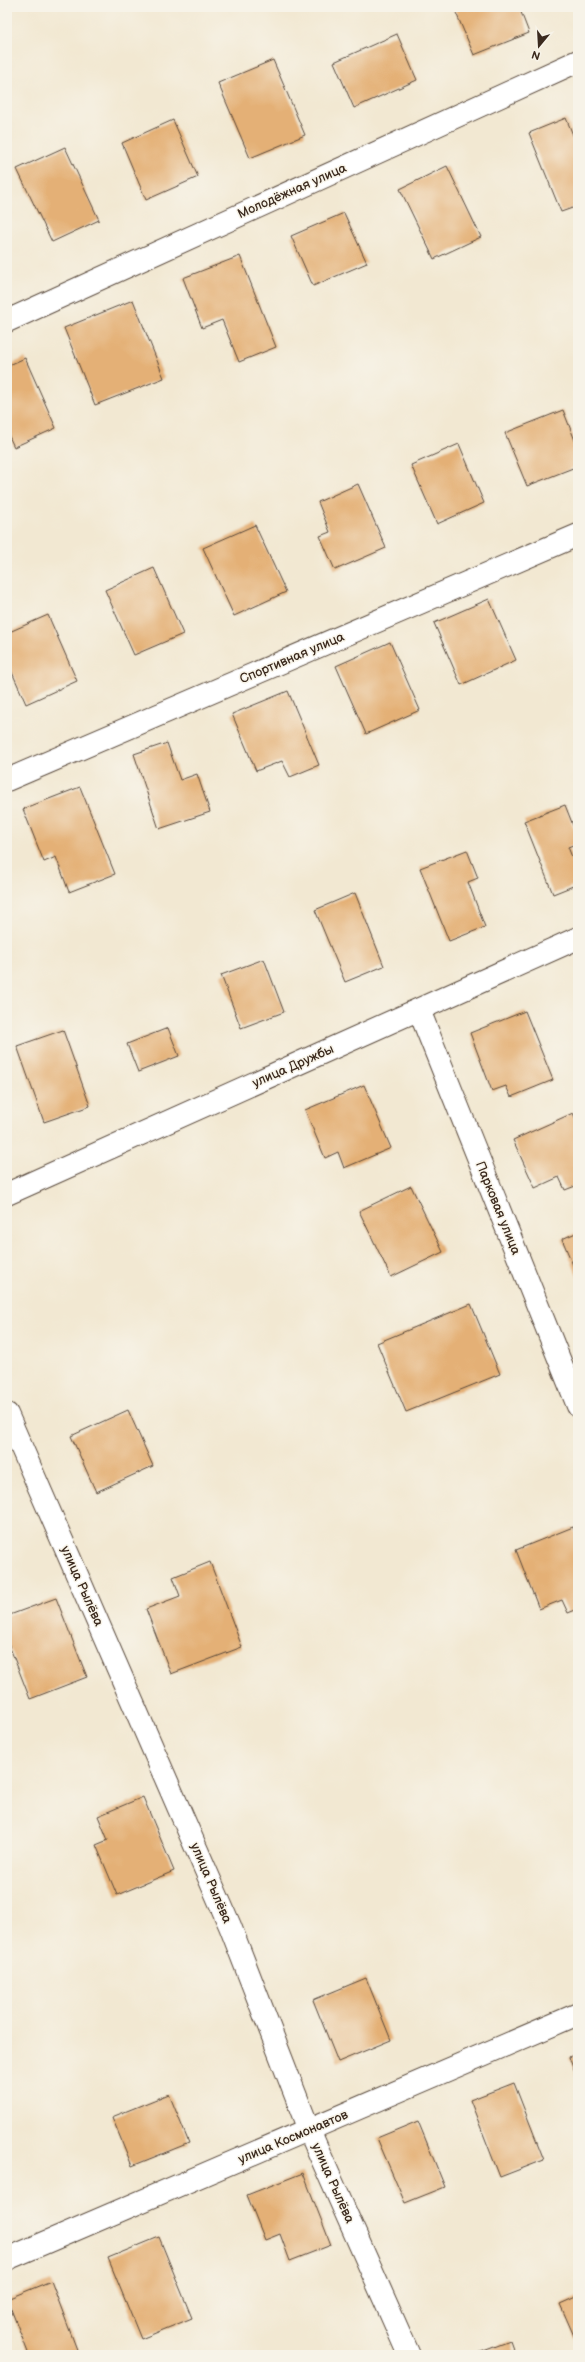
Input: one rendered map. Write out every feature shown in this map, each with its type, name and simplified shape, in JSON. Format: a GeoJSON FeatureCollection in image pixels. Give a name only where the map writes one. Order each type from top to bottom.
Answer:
{"type":"FeatureCollection","features":[{"type":"Feature","properties":{"kind":"street","name":"Молодёжная улица"},"geometry":{"type":"LineString","coordinates":[[7,321],[578,61]]}},
{"type":"Feature","properties":{"kind":"street","name":"Спортивная улица"},"geometry":{"type":"LineString","coordinates":[[7,780],[578,536]]}},
{"type":"Feature","properties":{"kind":"street","name":"улица Дружбы"},"geometry":{"type":"LineString","coordinates":[[7,1194],[578,938]]}},
{"type":"Feature","properties":{"kind":"street","name":"Парковая улица"},"geometry":{"type":"LineString","coordinates":[[419,1010],[578,1406]]}},
{"type":"Feature","properties":{"kind":"street","name":"улица Рылёва"},"geometry":{"type":"LineString","coordinates":[[7,1414],[230,1926],[309,2130],[409,2355]]}},
{"type":"Feature","properties":{"kind":"street","name":"улица Космонавтов"},"geometry":{"type":"LineString","coordinates":[[7,2259],[578,2014]]}},
{"type":"Feature","properties":{"kind":"building"},"geometry":{"type":"Polygon","coordinates":[[[519,7],[529,33],[474,55],[454,8],[519,7]]]}},
{"type":"Feature","properties":{"kind":"building"},"geometry":{"type":"Polygon","coordinates":[[[397,34],[417,80],[354,108],[334,62],[397,34]]]}},
{"type":"Feature","properties":{"kind":"building"},"geometry":{"type":"Polygon","coordinates":[[[273,60],[305,135],[250,158],[218,83],[273,60]]]}},
{"type":"Feature","properties":{"kind":"building"},"geometry":{"type":"Polygon","coordinates":[[[566,118],[578,147],[578,206],[561,212],[529,133],[566,118]]]}},
{"type":"Feature","properties":{"kind":"building"},"geometry":{"type":"Polygon","coordinates":[[[173,120],[198,177],[146,200],[122,143],[173,120]]]}},
{"type":"Feature","properties":{"kind":"building"},"geometry":{"type":"Polygon","coordinates":[[[65,147],[99,220],[52,242],[17,169],[65,147]]]}},
{"type":"Feature","properties":{"kind":"building"},"geometry":{"type":"Polygon","coordinates":[[[447,166],[481,237],[434,259],[400,189],[447,166]]]}},
{"type":"Feature","properties":{"kind":"building"},"geometry":{"type":"Polygon","coordinates":[[[344,213],[367,263],[313,286],[291,236],[344,213]]]}},
{"type":"Feature","properties":{"kind":"building"},"geometry":{"type":"Polygon","coordinates":[[[240,256],[276,347],[239,362],[222,320],[202,328],[183,278],[240,256]]]}},
{"type":"Feature","properties":{"kind":"building"},"geometry":{"type":"Polygon","coordinates":[[[133,300],[164,378],[95,405],[64,328],[133,300]]]}},
{"type":"Feature","properties":{"kind":"building"},"geometry":{"type":"Polygon","coordinates":[[[25,358],[56,428],[14,447],[7,432],[7,366],[25,358]]]}},
{"type":"Feature","properties":{"kind":"building"},"geometry":{"type":"Polygon","coordinates":[[[563,410],[578,448],[578,466],[527,486],[505,433],[563,410]]]}},
{"type":"Feature","properties":{"kind":"building"},"geometry":{"type":"Polygon","coordinates":[[[459,444],[484,503],[437,524],[411,465],[459,444]]]}},
{"type":"Feature","properties":{"kind":"building"},"geometry":{"type":"Polygon","coordinates":[[[358,484],[386,548],[335,570],[320,536],[330,532],[318,502],[358,484]]]}},
{"type":"Feature","properties":{"kind":"building"},"geometry":{"type":"Polygon","coordinates":[[[255,525],[286,592],[234,616],[203,548],[255,525]]]}},
{"type":"Feature","properties":{"kind":"building"},"geometry":{"type":"Polygon","coordinates":[[[154,568],[183,634],[134,655],[105,590],[154,568]]]}},
{"type":"Feature","properties":{"kind":"building"},"geometry":{"type":"Polygon","coordinates":[[[489,599],[516,660],[461,685],[434,623],[489,599]]]}},
{"type":"Feature","properties":{"kind":"building"},"geometry":{"type":"Polygon","coordinates":[[[48,615],[77,681],[26,704],[7,661],[7,633],[48,615]]]}},
{"type":"Feature","properties":{"kind":"building"},"geometry":{"type":"Polygon","coordinates":[[[390,642],[420,710],[366,734],[336,666],[390,642]]]}},
{"type":"Feature","properties":{"kind":"building"},"geometry":{"type":"Polygon","coordinates":[[[288,691],[319,765],[290,777],[282,761],[256,771],[232,714],[288,691]]]}},
{"type":"Feature","properties":{"kind":"building"},"geometry":{"type":"Polygon","coordinates":[[[167,743],[180,780],[197,774],[210,812],[159,829],[134,754],[167,743]]]}},
{"type":"Feature","properties":{"kind":"building"},"geometry":{"type":"Polygon","coordinates":[[[80,787],[115,874],[69,892],[56,857],[44,862],[23,809],[80,787]]]}},
{"type":"Feature","properties":{"kind":"building"},"geometry":{"type":"Polygon","coordinates":[[[565,805],[578,838],[578,843],[568,847],[578,872],[578,884],[553,894],[524,821],[565,805]]]}},
{"type":"Feature","properties":{"kind":"building"},"geometry":{"type":"Polygon","coordinates":[[[467,850],[478,878],[468,882],[485,927],[449,941],[420,868],[467,850]]]}},
{"type":"Feature","properties":{"kind":"building"},"geometry":{"type":"Polygon","coordinates":[[[355,893],[384,966],[345,982],[315,910],[355,893]]]}},
{"type":"Feature","properties":{"kind":"building"},"geometry":{"type":"Polygon","coordinates":[[[264,959],[284,1012],[241,1028],[221,975],[264,959]]]}},
{"type":"Feature","properties":{"kind":"building"},"geometry":{"type":"Polygon","coordinates":[[[525,1011],[553,1080],[511,1097],[506,1086],[492,1091],[470,1033],[525,1011]]]}},
{"type":"Feature","properties":{"kind":"building"},"geometry":{"type":"Polygon","coordinates":[[[168,1028],[179,1056],[138,1072],[127,1044],[168,1028]]]}},
{"type":"Feature","properties":{"kind":"building"},"geometry":{"type":"Polygon","coordinates":[[[63,1030],[90,1106],[44,1122],[17,1046],[63,1030]]]}},
{"type":"Feature","properties":{"kind":"building"},"geometry":{"type":"Polygon","coordinates":[[[364,1085],[391,1148],[344,1168],[338,1152],[325,1158],[305,1110],[364,1085]]]}},
{"type":"Feature","properties":{"kind":"building"},"geometry":{"type":"Polygon","coordinates":[[[573,1113],[578,1124],[578,1185],[565,1190],[559,1177],[535,1188],[513,1140],[573,1113]]]}},
{"type":"Feature","properties":{"kind":"building"},"geometry":{"type":"Polygon","coordinates":[[[411,1186],[443,1252],[391,1277],[359,1211],[411,1186]]]}},
{"type":"Feature","properties":{"kind":"building"},"geometry":{"type":"Polygon","coordinates":[[[578,1232],[578,1277],[562,1239],[578,1232]]]}},
{"type":"Feature","properties":{"kind":"building"},"geometry":{"type":"Polygon","coordinates":[[[471,1304],[500,1374],[406,1412],[377,1343],[471,1304]]]}},
{"type":"Feature","properties":{"kind":"building"},"geometry":{"type":"Polygon","coordinates":[[[128,1410],[153,1466],[96,1492],[71,1436],[128,1410]]]}},
{"type":"Feature","properties":{"kind":"building"},"geometry":{"type":"Polygon","coordinates":[[[573,1527],[578,1541],[578,1609],[568,1613],[562,1600],[539,1609],[516,1550],[573,1527]]]}},
{"type":"Feature","properties":{"kind":"building"},"geometry":{"type":"Polygon","coordinates":[[[210,1562],[242,1647],[171,1674],[146,1609],[180,1596],[173,1577],[210,1562]]]}},
{"type":"Feature","properties":{"kind":"building"},"geometry":{"type":"Polygon","coordinates":[[[56,1598],[87,1677],[30,1699],[7,1640],[7,1616],[56,1598]]]}},
{"type":"Feature","properties":{"kind":"building"},"geometry":{"type":"Polygon","coordinates":[[[143,1797],[174,1871],[117,1895],[96,1845],[108,1840],[98,1816],[143,1797]]]}},
{"type":"Feature","properties":{"kind":"building"},"geometry":{"type":"Polygon","coordinates":[[[366,1978],[391,2040],[338,2062],[313,2000],[366,1978]]]}},
{"type":"Feature","properties":{"kind":"building"},"geometry":{"type":"Polygon","coordinates":[[[578,2053],[578,2081],[569,2057],[578,2053]]]}},
{"type":"Feature","properties":{"kind":"building"},"geometry":{"type":"Polygon","coordinates":[[[514,2083],[544,2160],[500,2177],[470,2100],[514,2083]]]}},
{"type":"Feature","properties":{"kind":"building"},"geometry":{"type":"Polygon","coordinates":[[[169,2094],[189,2143],[132,2166],[112,2117],[169,2094]]]}},
{"type":"Feature","properties":{"kind":"building"},"geometry":{"type":"Polygon","coordinates":[[[418,2121],[445,2187],[405,2203],[377,2138],[418,2121]]]}},
{"type":"Feature","properties":{"kind":"building"},"geometry":{"type":"Polygon","coordinates":[[[303,2173],[331,2245],[290,2261],[280,2234],[265,2240],[247,2195],[303,2173]]]}},
{"type":"Feature","properties":{"kind":"building"},"geometry":{"type":"Polygon","coordinates":[[[159,2237],[192,2318],[141,2339],[108,2258],[159,2237]]]}},
{"type":"Feature","properties":{"kind":"building"},"geometry":{"type":"Polygon","coordinates":[[[51,2281],[79,2355],[29,2355],[7,2299],[51,2281]]]}},
{"type":"Feature","properties":{"kind":"building"},"geometry":{"type":"Polygon","coordinates":[[[578,2296],[578,2345],[560,2304],[578,2296]]]}},
{"type":"Feature","properties":{"kind":"building"},"geometry":{"type":"Polygon","coordinates":[[[510,2341],[515,2355],[473,2355],[510,2341]]]}}]}
